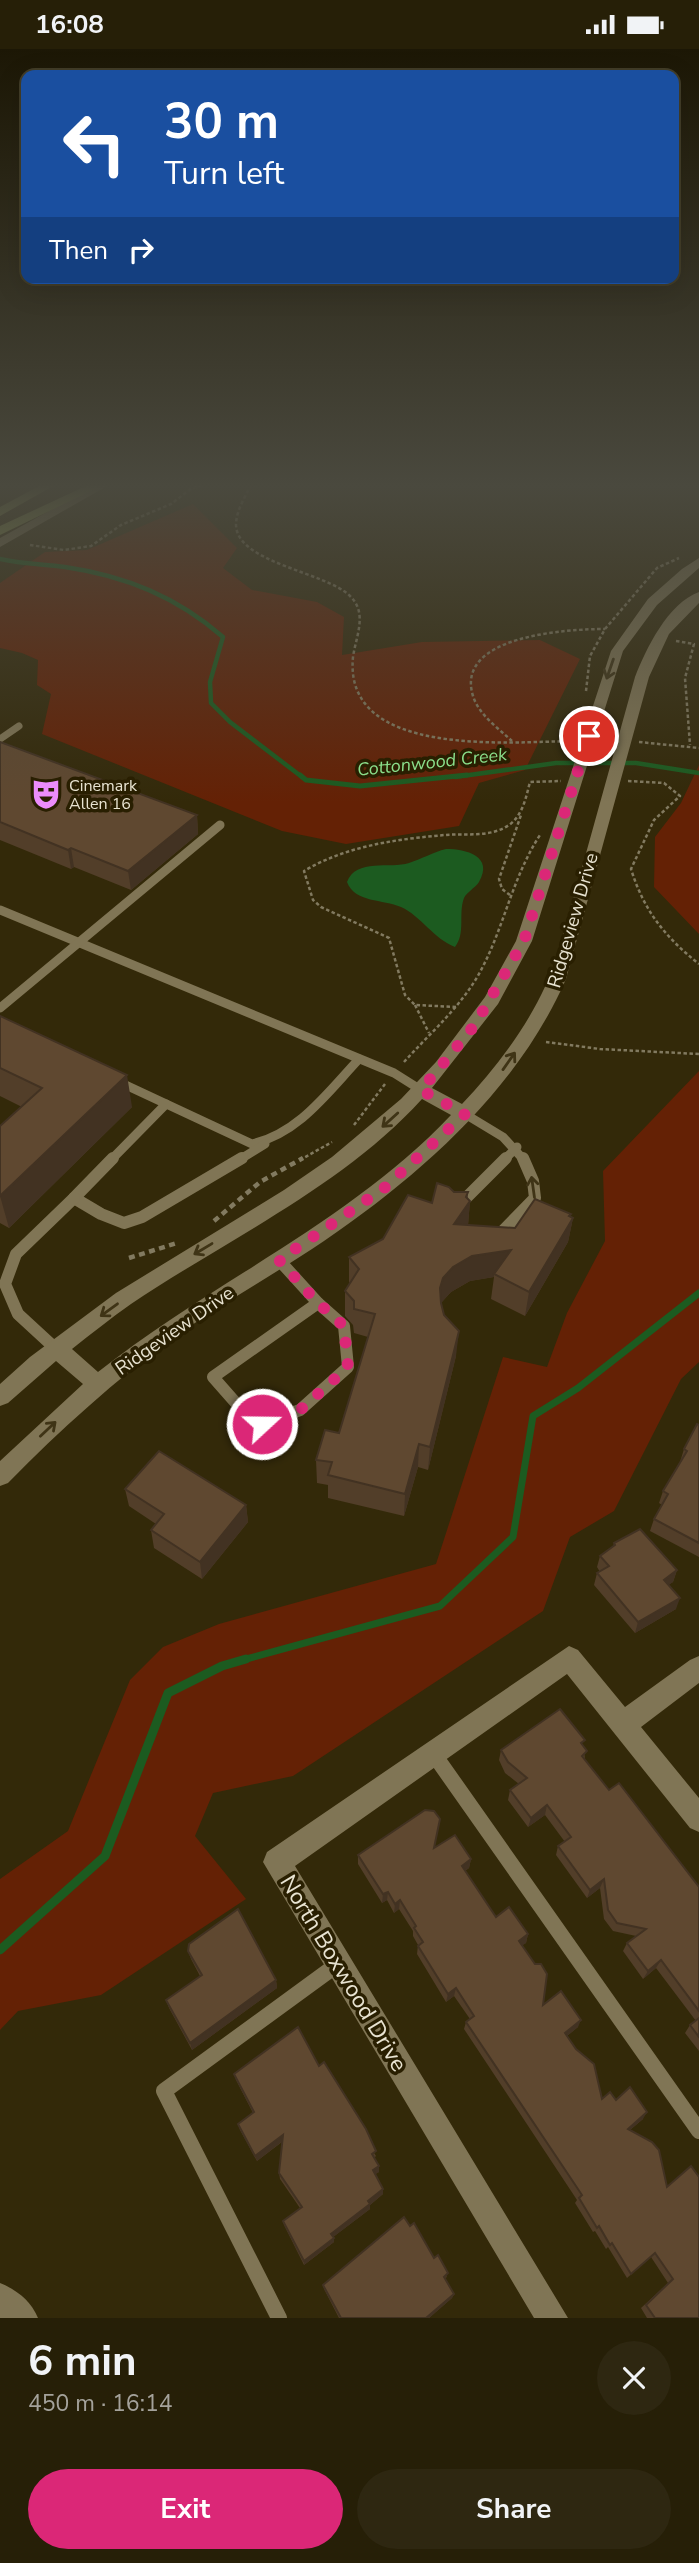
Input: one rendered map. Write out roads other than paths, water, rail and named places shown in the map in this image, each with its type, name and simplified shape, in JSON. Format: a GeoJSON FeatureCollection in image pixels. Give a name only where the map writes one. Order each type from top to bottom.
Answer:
{"type":"FeatureCollection","features":[{"type":"Feature","properties":{"kind":"main road","name":"Ridgeview Drive"},"geometry":{"type":"LineString","coordinates":[[0,1397],[56,1349],[123,1299],[324,1173],[378,1131],[421,1090],[474,1026],[524,941],[617,651],[631,627],[663,591]]}},
{"type":"Feature","properties":{"kind":"main road","name":"Ridgeview Drive"},"geometry":{"type":"LineString","coordinates":[[0,1476],[98,1384],[170,1329],[279,1260],[383,1189],[465,1114],[513,1056],[552,993],[569,945],[630,715],[660,637],[699,596]]}},
{"type":"Feature","properties":{"kind":"main road"},"geometry":{"type":"LineString","coordinates":[[421,1090],[465,1114]]}},
{"type":"Feature","properties":{"kind":"main road"},"geometry":{"type":"LineString","coordinates":[[56,1349],[98,1384]]}},
{"type":"Feature","properties":{"kind":"main road","name":"North Boxwood Drive"},"geometry":{"type":"LineString","coordinates":[[552,2318],[277,1861],[569,1658],[623,1724]]}},
{"type":"Feature","properties":{"kind":"main road"},"geometry":{"type":"LineString","coordinates":[[699,1668],[623,1724],[699,1819]]}},
{"type":"Feature","properties":{"kind":"main road"},"geometry":{"type":"LineString","coordinates":[[0,2299],[22,2318]]}},
{"type":"Feature","properties":{"kind":"lane"},"geometry":{"type":"LineString","coordinates":[[0,739],[19,726]]}},
{"type":"Feature","properties":{"kind":"lane"},"geometry":{"type":"LineString","coordinates":[[0,1007],[220,825]]}},
{"type":"Feature","properties":{"kind":"lane"},"geometry":{"type":"LineString","coordinates":[[3,914],[394,1073],[421,1090]]}},
{"type":"Feature","properties":{"kind":"lane"},"geometry":{"type":"LineString","coordinates":[[74,1198],[101,1214],[124,1223],[142,1217],[273,1139],[317,1104],[359,1059]]}},
{"type":"Feature","properties":{"kind":"lane"},"geometry":{"type":"LineString","coordinates":[[106,1076],[252,1144],[273,1139]]}},
{"type":"Feature","properties":{"kind":"lane"},"geometry":{"type":"LineString","coordinates":[[56,1349],[18,1314],[5,1284],[16,1254],[166,1104]]}},
{"type":"Feature","properties":{"kind":"lane"},"geometry":{"type":"LineString","coordinates":[[465,1114],[505,1136],[517,1147],[535,1182],[536,1198],[499,1236],[481,1241]]}},
{"type":"Feature","properties":{"kind":"lane"},"geometry":{"type":"LineString","coordinates":[[455,1209],[517,1147]]}},
{"type":"Feature","properties":{"kind":"lane"},"geometry":{"type":"LineString","coordinates":[[279,1260],[318,1303],[344,1326],[348,1367],[300,1410],[262,1424],[235,1402],[213,1377],[318,1303]]}},
{"type":"Feature","properties":{"kind":"lane"},"geometry":{"type":"LineString","coordinates":[[433,1753],[699,2131]]}},
{"type":"Feature","properties":{"kind":"lane"},"geometry":{"type":"LineString","coordinates":[[279,2318],[164,2091],[338,1964]]}},
{"type":"Feature","properties":{"kind":"waterway","name":"Cottonwood Creek"},"geometry":{"type":"LineString","coordinates":[[152,591],[187,610],[223,637],[210,682],[211,703],[230,722],[302,777]]}},
{"type":"Feature","properties":{"kind":"waterway","name":"Cottonwood Creek"},"geometry":{"type":"LineString","coordinates":[[455,777],[556,763],[636,763],[699,773]]}},
{"type":"Feature","properties":{"kind":"waterway","name":"Cottonwood Creek"},"geometry":{"type":"LineString","coordinates":[[300,775],[306,780],[360,786],[467,775]]}},
{"type":"Feature","properties":{"kind":"waterway"},"geometry":{"type":"LineString","coordinates":[[241,1660],[440,1606],[513,1537],[533,1416],[578,1388],[699,1293]]}},
{"type":"Feature","properties":{"kind":"waterway"},"geometry":{"type":"LineString","coordinates":[[241,1660],[246,1659]]}},
{"type":"Feature","properties":{"kind":"waterway"},"geometry":{"type":"LineString","coordinates":[[0,1950],[105,1856],[168,1693],[222,1666],[241,1660]]}},
{"type":"Feature","properties":{"kind":"place","name":"Cinemark Allen 16"},"geometry":{"type":"Point","coordinates":[46,794]}}]}
